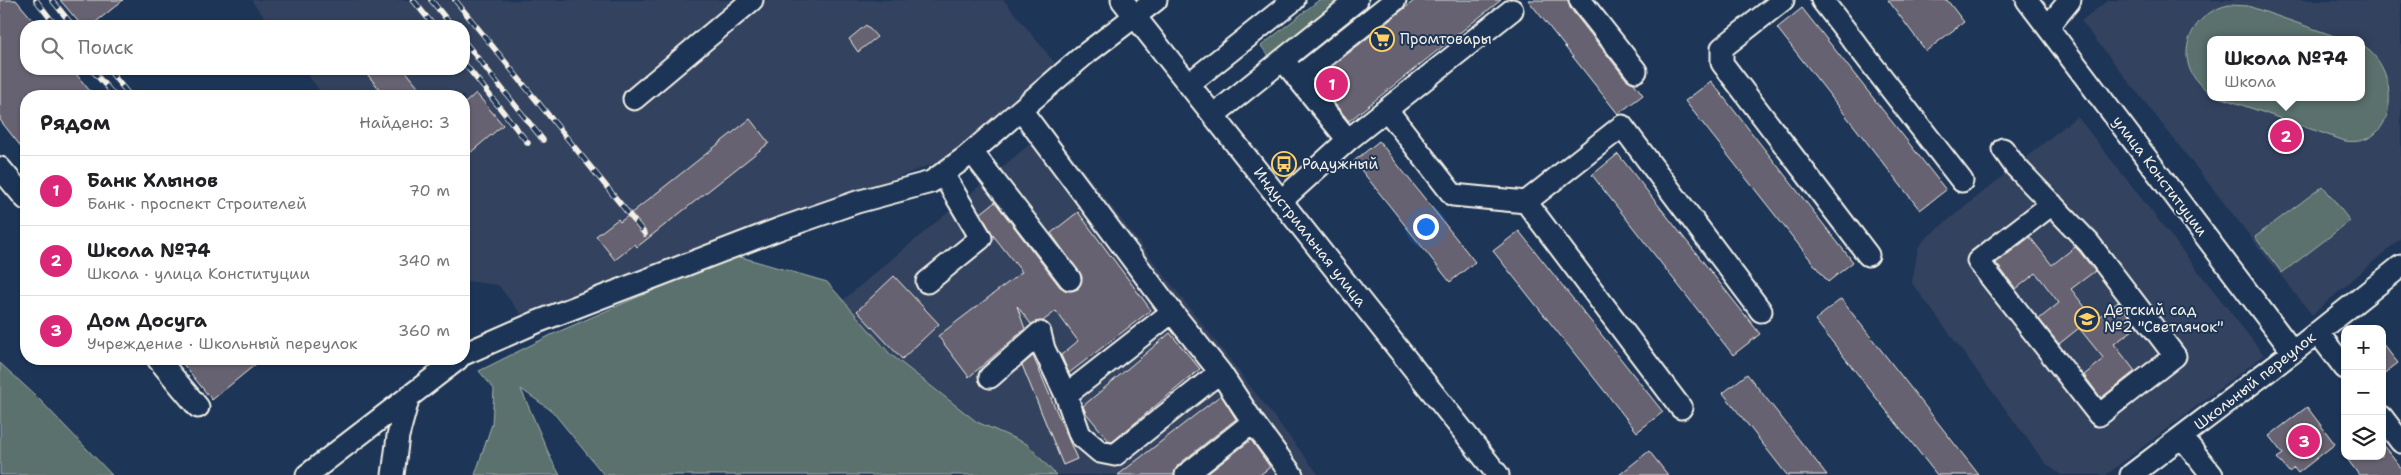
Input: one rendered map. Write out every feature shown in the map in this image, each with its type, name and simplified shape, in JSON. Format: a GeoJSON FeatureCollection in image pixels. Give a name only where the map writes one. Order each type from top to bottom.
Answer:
{"type":"FeatureCollection","features":[{"type":"Feature","properties":{"kind":"street"},"geometry":{"type":"LineString","coordinates":[[634,99],[752,0]]}},
{"type":"Feature","properties":{"kind":"street"},"geometry":{"type":"LineString","coordinates":[[470,351],[537,322],[779,228],[857,202],[931,182],[972,152],[1083,56],[1129,8],[1156,0]]}},
{"type":"Feature","properties":{"kind":"street"},"geometry":{"type":"LineString","coordinates":[[1190,84],[1294,0]]}},
{"type":"Feature","properties":{"kind":"street"},"geometry":{"type":"LineString","coordinates":[[1215,114],[1357,0]]}},
{"type":"Feature","properties":{"kind":"street"},"geometry":{"type":"LineString","coordinates":[[1297,78],[1395,0]]}},
{"type":"Feature","properties":{"kind":"street"},"geometry":{"type":"LineString","coordinates":[[1580,0],[1636,70]]}},
{"type":"Feature","properties":{"kind":"street"},"geometry":{"type":"LineString","coordinates":[[1784,0],[1722,48],[1722,63],[1868,255]]}},
{"type":"Feature","properties":{"kind":"street"},"geometry":{"type":"LineString","coordinates":[[1822,0],[1962,181]]}},
{"type":"Feature","properties":{"kind":"street","name":"улица Конституции"},"geometry":{"type":"LineString","coordinates":[[2027,0],[2294,352]]}},
{"type":"Feature","properties":{"kind":"street"},"geometry":{"type":"LineString","coordinates":[[2048,27],[2070,0]]}},
{"type":"Feature","properties":{"kind":"street","name":"Индустриальная улица"},"geometry":{"type":"LineString","coordinates":[[1129,8],[1215,114],[1281,201],[1498,475]]}},
{"type":"Feature","properties":{"kind":"street"},"geometry":{"type":"LineString","coordinates":[[1281,201],[1348,140],[1512,10]]}},
{"type":"Feature","properties":{"kind":"street"},"geometry":{"type":"LineString","coordinates":[[1282,60],[1348,140]]}},
{"type":"Feature","properties":{"kind":"street"},"geometry":{"type":"LineString","coordinates":[[1021,110],[1172,312],[1220,372],[1284,472]]}},
{"type":"Feature","properties":{"kind":"street"},"geometry":{"type":"LineString","coordinates":[[1387,110],[1453,194],[1526,202],[1622,126],[1761,311]]}},
{"type":"Feature","properties":{"kind":"street"},"geometry":{"type":"LineString","coordinates":[[2003,149],[2015,166],[2052,204],[2089,243],[2174,356],[2099,415],[1978,262],[2052,204]]}},
{"type":"Feature","properties":{"kind":"street"},"geometry":{"type":"LineString","coordinates":[[972,152],[1070,279]]}},
{"type":"Feature","properties":{"kind":"street"},"geometry":{"type":"LineString","coordinates":[[0,168],[20,192]]}},
{"type":"Feature","properties":{"kind":"street"},"geometry":{"type":"LineString","coordinates":[[927,282],[982,238],[943,174]]}},
{"type":"Feature","properties":{"kind":"street"},"geometry":{"type":"LineString","coordinates":[[1526,202],[1681,408]]}},
{"type":"Feature","properties":{"kind":"street","name":"Школьный переулок"},"geometry":{"type":"LineString","coordinates":[[2132,475],[2294,352],[2401,266]]}},
{"type":"Feature","properties":{"kind":"street"},"geometry":{"type":"LineString","coordinates":[[1066,395],[1172,312]]}},
{"type":"Feature","properties":{"kind":"street"},"geometry":{"type":"LineString","coordinates":[[990,377],[1040,333],[1044,349],[1066,395],[1080,436],[1100,452],[1115,455],[1220,372]]}},
{"type":"Feature","properties":{"kind":"street"},"geometry":{"type":"LineString","coordinates":[[2318,333],[2341,363]]}},
{"type":"Feature","properties":{"kind":"street"},"geometry":{"type":"LineString","coordinates":[[163,365],[198,407]]}},
{"type":"Feature","properties":{"kind":"street"},"geometry":{"type":"LineString","coordinates":[[307,475],[450,365]]}},
{"type":"Feature","properties":{"kind":"street"},"geometry":{"type":"LineString","coordinates":[[393,475],[398,436],[409,396]]}},
{"type":"Feature","properties":{"kind":"street"},"geometry":{"type":"LineString","coordinates":[[1186,475],[1253,422]]}},
{"type":"Feature","properties":{"kind":"street"},"geometry":{"type":"LineString","coordinates":[[2386,422],[2401,442]]}},
{"type":"Feature","properties":{"kind":"street"},"geometry":{"type":"LineString","coordinates":[[2182,437],[2212,475]]}},
{"type":"Feature","properties":{"kind":"shaded area"},"geometry":{"type":"Polygon","coordinates":[[[251,0],[1004,0],[1055,63],[947,159],[521,314],[498,285],[470,282],[470,90],[319,90],[308,75],[470,75],[470,20],[266,20],[251,0]]]}},
{"type":"Feature","properties":{"kind":"shaded area"},"geometry":{"type":"Polygon","coordinates":[[[2108,0],[2401,0],[2401,238],[2312,315],[2081,21],[2108,0]]]}},
{"type":"Feature","properties":{"kind":"shaded area","name":"Детский сад №2 \"Светлячок\""},"geometry":{"type":"Polygon","coordinates":[[[2077,116],[2264,355],[2106,475],[2061,475],[2045,463],[1912,283],[1918,248],[1926,238],[2077,116]]]}},
{"type":"Feature","properties":{"kind":"shaded area"},"geometry":{"type":"Polygon","coordinates":[[[1050,127],[1319,475],[1000,475],[826,314],[1050,127]]]}},
{"type":"Feature","properties":{"kind":"green space"},"geometry":{"type":"Polygon","coordinates":[[[1319,0],[1344,0],[1271,59],[1261,46],[1319,0]]]}},
{"type":"Feature","properties":{"kind":"green space"},"geometry":{"type":"Polygon","coordinates":[[[2229,5],[2248,6],[2334,36],[2207,36],[2207,90],[2198,83],[2190,70],[2187,57],[2188,43],[2193,30],[2202,19],[2214,10],[2229,5]]]}},
{"type":"Feature","properties":{"kind":"green space"},"geometry":{"type":"Polygon","coordinates":[[[2365,48],[2374,55],[2383,70],[2388,87],[2389,104],[2385,120],[2377,132],[2363,140],[2345,141],[2230,101],[2365,101],[2365,48]]]}},
{"type":"Feature","properties":{"kind":"green space"},"geometry":{"type":"Polygon","coordinates":[[[2323,186],[2350,221],[2282,273],[2255,237],[2323,186]]]}},
{"type":"Feature","properties":{"kind":"green space"},"geometry":{"type":"Polygon","coordinates":[[[734,255],[827,282],[890,354],[977,422],[1027,444],[1056,475],[604,475],[552,411],[521,389],[552,461],[560,475],[475,475],[492,424],[494,389],[479,371],[551,335],[734,255]]]}},
{"type":"Feature","properties":{"kind":"green space"},"geometry":{"type":"Polygon","coordinates":[[[0,363],[36,396],[112,475],[0,475],[0,363]]]}},
{"type":"Feature","properties":{"kind":"building"},"geometry":{"type":"Polygon","coordinates":[[[0,0],[16,0],[33,20],[20,20],[20,75],[77,75],[89,90],[20,90],[20,145],[0,120],[0,0]]]}},
{"type":"Feature","properties":{"kind":"building"},"geometry":{"type":"Polygon","coordinates":[[[60,0],[123,0],[98,20],[77,20],[60,0]]]}},
{"type":"Feature","properties":{"kind":"building"},"geometry":{"type":"Polygon","coordinates":[[[1415,0],[1501,0],[1349,121],[1315,80],[1415,0]]]}},
{"type":"Feature","properties":{"kind":"building"},"geometry":{"type":"Polygon","coordinates":[[[1528,0],[1568,0],[1570,8],[1626,79],[1634,83],[1643,95],[1618,114],[1528,0]]]}},
{"type":"Feature","properties":{"kind":"building"},"geometry":{"type":"Polygon","coordinates":[[[1888,0],[1947,0],[1964,22],[1926,51],[1888,0]]]}},
{"type":"Feature","properties":{"kind":"building"},"geometry":{"type":"Polygon","coordinates":[[[1802,8],[1946,190],[1920,210],[1777,28],[1802,8]]]}},
{"type":"Feature","properties":{"kind":"building"},"geometry":{"type":"Polygon","coordinates":[[[866,25],[877,37],[858,52],[849,39],[866,25]]]}},
{"type":"Feature","properties":{"kind":"building"},"geometry":{"type":"Polygon","coordinates":[[[368,75],[409,75],[421,90],[380,90],[368,75]]]}},
{"type":"Feature","properties":{"kind":"building"},"geometry":{"type":"Polygon","coordinates":[[[1711,81],[1853,262],[1828,282],[1685,101],[1711,81]]]}},
{"type":"Feature","properties":{"kind":"building"},"geometry":{"type":"Polygon","coordinates":[[[476,93],[503,125],[470,153],[470,98],[476,93]]]}},
{"type":"Feature","properties":{"kind":"building"},"geometry":{"type":"Polygon","coordinates":[[[750,119],[769,143],[637,247],[635,244],[615,260],[596,236],[618,219],[620,222],[750,119]]]}},
{"type":"Feature","properties":{"kind":"building"},"geometry":{"type":"Polygon","coordinates":[[[1379,141],[1475,262],[1450,282],[1354,161],[1379,141]]]}},
{"type":"Feature","properties":{"kind":"building"},"geometry":{"type":"Polygon","coordinates":[[[1618,154],[1760,334],[1733,355],[1592,175],[1618,154]]]}},
{"type":"Feature","properties":{"kind":"building"},"geometry":{"type":"Polygon","coordinates":[[[995,202],[1060,287],[1071,291],[1078,289],[1082,277],[1051,233],[1078,212],[1151,310],[1069,373],[1061,355],[1078,341],[1056,311],[1043,321],[1031,324],[1017,306],[1025,329],[969,377],[938,336],[1022,272],[992,234],[981,213],[995,202]]]}},
{"type":"Feature","properties":{"kind":"building"},"geometry":{"type":"Polygon","coordinates":[[[1519,231],[1663,412],[1637,432],[1493,251],[1519,231]]]}},
{"type":"Feature","properties":{"kind":"building"},"geometry":{"type":"Polygon","coordinates":[[[2030,237],[2052,265],[2075,247],[2095,271],[2071,289],[2095,320],[2118,302],[2137,327],[2114,344],[2135,371],[2101,398],[2084,375],[2104,359],[2079,328],[2059,344],[2039,319],[2059,303],[2036,273],[2016,289],[1996,263],[2030,237]]]}},
{"type":"Feature","properties":{"kind":"building"},"geometry":{"type":"Polygon","coordinates":[[[894,276],[939,324],[902,359],[857,311],[894,276]]]}},
{"type":"Feature","properties":{"kind":"building"},"geometry":{"type":"Polygon","coordinates":[[[1841,299],[1979,475],[1937,475],[1815,320],[1841,299]]]}},
{"type":"Feature","properties":{"kind":"building"},"geometry":{"type":"Polygon","coordinates":[[[1170,333],[1200,369],[1112,442],[1109,441],[1086,413],[1083,406],[1170,333]]]}},
{"type":"Feature","properties":{"kind":"building"},"geometry":{"type":"Polygon","coordinates":[[[2386,348],[2398,363],[2386,372],[2386,348]]]}},
{"type":"Feature","properties":{"kind":"building"},"geometry":{"type":"Polygon","coordinates":[[[1033,356],[1077,459],[1063,465],[1022,365],[1033,356]]]}},
{"type":"Feature","properties":{"kind":"building"},"geometry":{"type":"Polygon","coordinates":[[[184,365],[255,365],[212,400],[184,365]]]}},
{"type":"Feature","properties":{"kind":"building"},"geometry":{"type":"Polygon","coordinates":[[[1747,374],[1827,475],[1787,475],[1723,393],[1747,374]]]}},
{"type":"Feature","properties":{"kind":"building"},"geometry":{"type":"Polygon","coordinates":[[[1221,395],[1236,419],[1178,465],[1174,475],[1118,475],[1221,395]]]}},
{"type":"Feature","properties":{"kind":"building"},"geometry":{"type":"Polygon","coordinates":[[[2307,407],[2335,444],[2298,473],[2294,468],[2289,472],[2277,458],[2283,454],[2269,436],[2307,407]]]}},
{"type":"Feature","properties":{"kind":"building"},"geometry":{"type":"Polygon","coordinates":[[[1251,440],[1270,467],[1260,475],[1206,475],[1251,440]]]}},
{"type":"Feature","properties":{"kind":"building"},"geometry":{"type":"Polygon","coordinates":[[[2386,449],[2401,468],[2401,475],[2359,475],[2348,460],[2386,460],[2386,449]]]}},
{"type":"Feature","properties":{"kind":"building"},"geometry":{"type":"Polygon","coordinates":[[[1649,451],[1668,475],[1619,475],[1649,451]]]}},
{"type":"Feature","properties":{"kind":"railway"},"geometry":{"type":"LineString","coordinates":[[36,0],[51,20]]}},
{"type":"Feature","properties":{"kind":"railway"},"geometry":{"type":"LineString","coordinates":[[52,0],[68,20]]}},
{"type":"Feature","properties":{"kind":"railway"},"geometry":{"type":"LineString","coordinates":[[413,0],[429,20]]}},
{"type":"Feature","properties":{"kind":"railway"},"geometry":{"type":"LineString","coordinates":[[431,0],[447,20]]}},
{"type":"Feature","properties":{"kind":"railway"},"geometry":{"type":"LineString","coordinates":[[455,0],[645,234]]}},
{"type":"Feature","properties":{"kind":"railway"},"geometry":{"type":"LineString","coordinates":[[470,49],[543,140]]}},
{"type":"Feature","properties":{"kind":"railway"},"geometry":{"type":"LineString","coordinates":[[470,70],[528,143]]}},
{"type":"Feature","properties":{"kind":"railway"},"geometry":{"type":"LineString","coordinates":[[96,75],[110,90]]}},
{"type":"Feature","properties":{"kind":"railway"},"geometry":{"type":"LineString","coordinates":[[113,75],[125,90]]}},
{"type":"Feature","properties":{"kind":"place","name":"Промтовары"},"geometry":{"type":"Point","coordinates":[1382,39]}},
{"type":"Feature","properties":{"kind":"place","name":"Банк Хлынов"},"geometry":{"type":"Point","coordinates":[1332,84]}},
{"type":"Feature","properties":{"kind":"place","name":"Школа №74"},"geometry":{"type":"Point","coordinates":[2286,136]}},
{"type":"Feature","properties":{"kind":"place","name":"Радужный"},"geometry":{"type":"Point","coordinates":[1284,164]}},
{"type":"Feature","properties":{"kind":"place","name":"Детский сад №2 \"Светлячок\""},"geometry":{"type":"Point","coordinates":[2087,319]}},
{"type":"Feature","properties":{"kind":"place","name":"Дом Досуга"},"geometry":{"type":"Point","coordinates":[2304,441]}}]}
